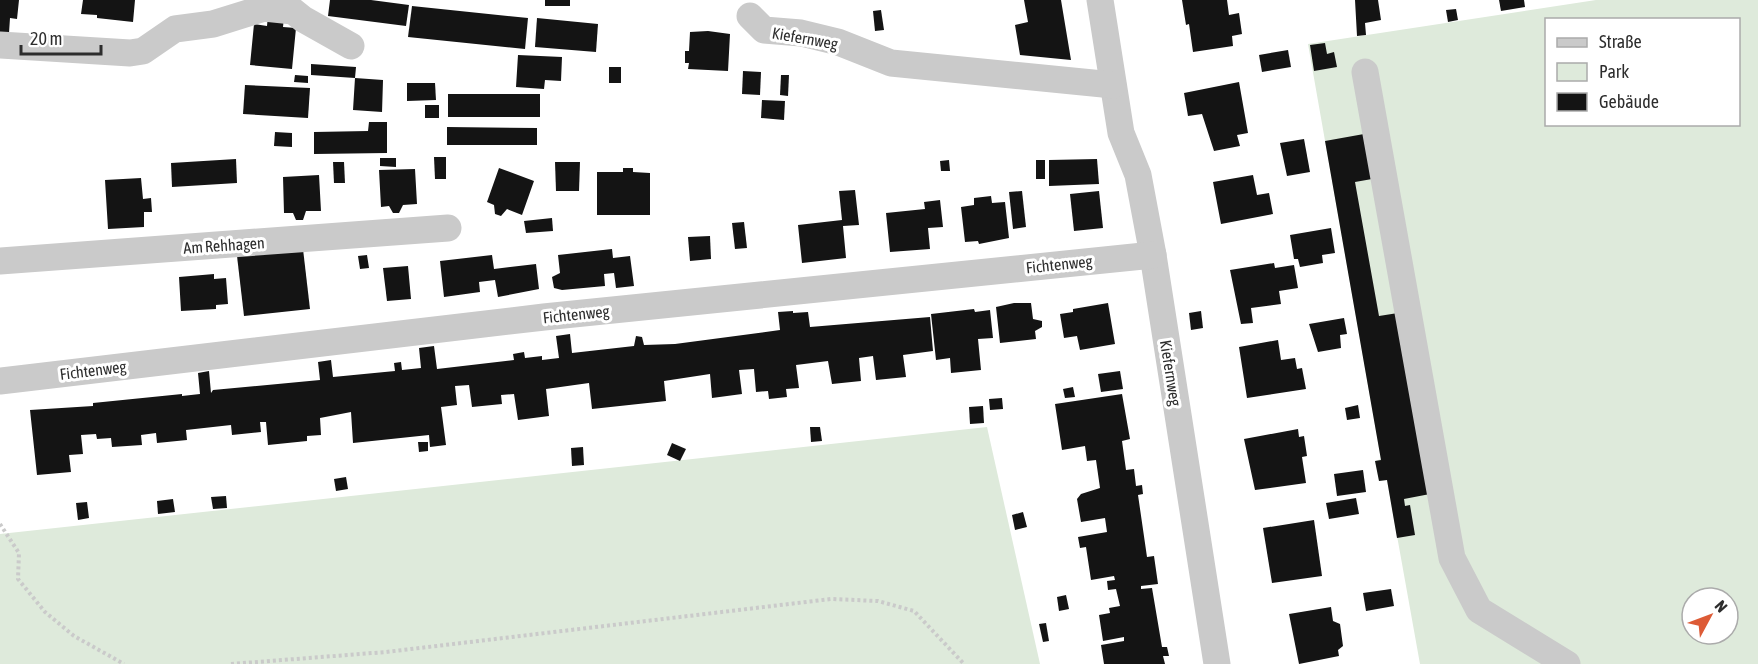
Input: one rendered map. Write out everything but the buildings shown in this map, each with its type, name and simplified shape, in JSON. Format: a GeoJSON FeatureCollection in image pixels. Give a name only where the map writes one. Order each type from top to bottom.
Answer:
{"type":"FeatureCollection","features":[{"type":"Feature","properties":{"kind":"street","name":"Kiefernweg"},"geometry":{"type":"LineString","coordinates":[[1100,0],[1121,133],[1138,175],[1153,255],[1217,664]]}},
{"type":"Feature","properties":{"kind":"street"},"geometry":{"type":"LineString","coordinates":[[0,45],[130,53],[143,51],[175,29],[213,24],[264,8],[293,10],[303,19],[351,46]]}},
{"type":"Feature","properties":{"kind":"street","name":"Kiefernweg"},"geometry":{"type":"LineString","coordinates":[[750,16],[764,30],[801,33],[838,42],[891,63],[1113,85]]}},
{"type":"Feature","properties":{"kind":"street"},"geometry":{"type":"LineString","coordinates":[[1365,72],[1452,558],[1479,610],[1567,664]]}},
{"type":"Feature","properties":{"kind":"street","name":"Am Rehhagen"},"geometry":{"type":"LineString","coordinates":[[0,261],[448,228]]}},
{"type":"Feature","properties":{"kind":"street","name":"Fichtenweg"},"geometry":{"type":"LineString","coordinates":[[0,381],[544,317],[1153,255]]}},
{"type":"Feature","properties":{"kind":"path"},"geometry":{"type":"LineString","coordinates":[[0,524],[19,553],[18,579],[45,612],[74,636],[124,664]]}},
{"type":"Feature","properties":{"kind":"path"},"geometry":{"type":"LineString","coordinates":[[231,664],[386,652],[831,599],[878,601],[914,611],[964,664]]}},
{"type":"Feature","properties":{"kind":"green space"},"geometry":{"type":"Polygon","coordinates":[[[1596,0],[1758,0],[1758,664],[1420,664],[1387,480],[1379,481],[1375,461],[1381,459],[1308,44],[1596,0]]]}},
{"type":"Feature","properties":{"kind":"green space"},"geometry":{"type":"Polygon","coordinates":[[[987,427],[1040,664],[0,664],[0,534],[987,427]]]}}]}
